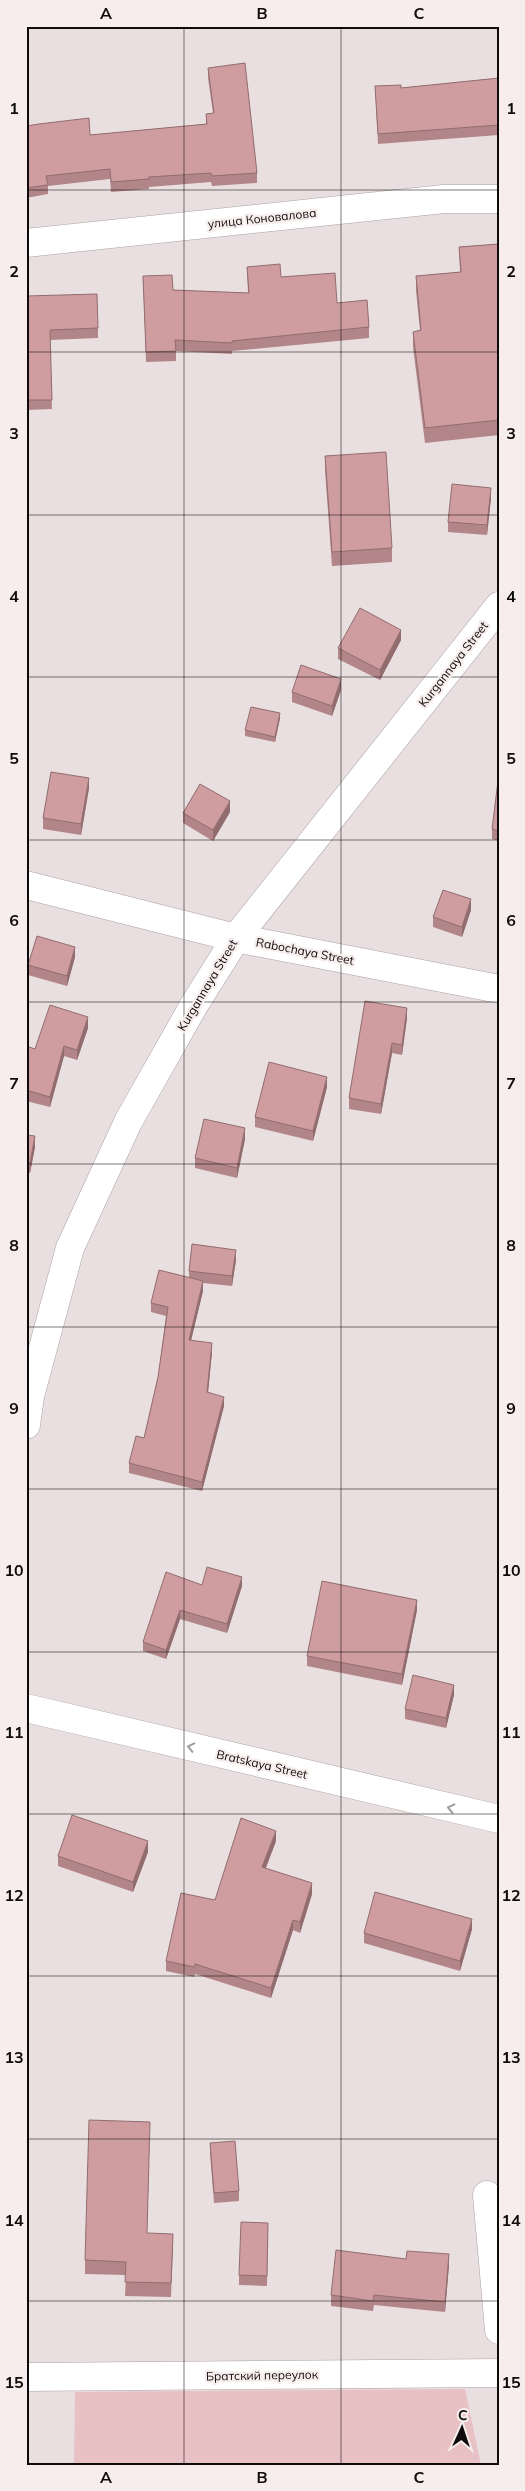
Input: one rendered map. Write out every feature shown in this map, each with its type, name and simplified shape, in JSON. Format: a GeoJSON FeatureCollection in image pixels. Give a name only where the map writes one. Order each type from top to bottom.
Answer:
{"type":"FeatureCollection","features":[{"type":"Feature","properties":{"kind":"street","name":"улица Коновалова"},"geometry":{"type":"LineString","coordinates":[[26,243],[444,199],[499,198]]}},
{"type":"Feature","properties":{"kind":"street","name":"Kurgannaya Street"},"geometry":{"type":"LineString","coordinates":[[26,1425],[30,1396],[70,1248],[128,1122],[194,1005],[236,938],[499,606]]}},
{"type":"Feature","properties":{"kind":"street","name":"Rabochaya Street"},"geometry":{"type":"LineString","coordinates":[[26,885],[236,938],[499,989]]}},
{"type":"Feature","properties":{"kind":"street","name":"Bratskaya Street"},"geometry":{"type":"LineString","coordinates":[[26,1708],[499,1819]]}},
{"type":"Feature","properties":{"kind":"street"},"geometry":{"type":"LineString","coordinates":[[487,2195],[499,2330]]}},
{"type":"Feature","properties":{"kind":"street","name":"Братский переулок"},"geometry":{"type":"LineString","coordinates":[[26,2377],[499,2373]]}},
{"type":"Feature","properties":{"kind":"shaded area"},"geometry":{"type":"Polygon","coordinates":[[[465,2389],[481,2465],[74,2465],[75,2392],[465,2389]]]}},
{"type":"Feature","properties":{"kind":"building"},"geometry":{"type":"Polygon","coordinates":[[[245,63],[257,173],[212,176],[211,173],[149,177],[149,179],[111,182],[110,169],[46,176],[48,185],[26,188],[26,126],[89,118],[90,135],[207,124],[206,114],[214,113],[208,68],[245,63]]]}},
{"type":"Feature","properties":{"kind":"building"},"geometry":{"type":"Polygon","coordinates":[[[499,78],[499,125],[378,134],[375,86],[401,85],[401,88],[499,78]]]}},
{"type":"Feature","properties":{"kind":"building"},"geometry":{"type":"Polygon","coordinates":[[[499,244],[499,420],[425,428],[413,332],[421,330],[416,276],[461,272],[459,247],[499,244]]]}},
{"type":"Feature","properties":{"kind":"building"},"geometry":{"type":"Polygon","coordinates":[[[280,264],[281,277],[335,273],[337,303],[367,300],[369,327],[232,341],[232,343],[175,340],[176,351],[146,352],[143,276],[172,275],[173,290],[249,293],[247,267],[280,264]]]}},
{"type":"Feature","properties":{"kind":"building"},"geometry":{"type":"Polygon","coordinates":[[[97,294],[98,328],[50,330],[52,400],[26,400],[26,296],[97,294]]]}},
{"type":"Feature","properties":{"kind":"building"},"geometry":{"type":"Polygon","coordinates":[[[386,452],[392,548],[332,552],[325,456],[386,452]]]}},
{"type":"Feature","properties":{"kind":"building"},"geometry":{"type":"Polygon","coordinates":[[[452,484],[491,488],[487,525],[448,522],[452,484]]]}},
{"type":"Feature","properties":{"kind":"building"},"geometry":{"type":"Polygon","coordinates":[[[360,608],[401,630],[380,670],[338,648],[360,608]]]}},
{"type":"Feature","properties":{"kind":"building"},"geometry":{"type":"Polygon","coordinates":[[[301,665],[341,679],[332,706],[292,692],[301,665]]]}},
{"type":"Feature","properties":{"kind":"building"},"geometry":{"type":"Polygon","coordinates":[[[251,707],[280,713],[275,737],[245,730],[251,707]]]}},
{"type":"Feature","properties":{"kind":"building"},"geometry":{"type":"Polygon","coordinates":[[[51,772],[89,778],[81,824],[43,818],[51,772]]]}},
{"type":"Feature","properties":{"kind":"building"},"geometry":{"type":"Polygon","coordinates":[[[499,773],[499,831],[492,829],[499,773]]]}},
{"type":"Feature","properties":{"kind":"building"},"geometry":{"type":"Polygon","coordinates":[[[200,784],[230,801],[213,830],[183,813],[200,784]]]}},
{"type":"Feature","properties":{"kind":"building"},"geometry":{"type":"Polygon","coordinates":[[[443,890],[471,899],[462,927],[433,917],[443,890]]]}},
{"type":"Feature","properties":{"kind":"building"},"geometry":{"type":"Polygon","coordinates":[[[37,936],[75,947],[67,976],[28,965],[37,936]]]}},
{"type":"Feature","properties":{"kind":"building"},"geometry":{"type":"Polygon","coordinates":[[[365,1001],[407,1008],[402,1045],[392,1043],[381,1104],[349,1098],[365,1001]]]}},
{"type":"Feature","properties":{"kind":"building"},"geometry":{"type":"Polygon","coordinates":[[[50,1005],[88,1017],[77,1050],[64,1046],[50,1097],[26,1090],[26,1046],[35,1049],[50,1005]]]}},
{"type":"Feature","properties":{"kind":"building"},"geometry":{"type":"Polygon","coordinates":[[[269,1062],[327,1077],[313,1131],[255,1117],[269,1062]]]}},
{"type":"Feature","properties":{"kind":"building"},"geometry":{"type":"Polygon","coordinates":[[[204,1119],[245,1128],[237,1168],[195,1158],[204,1119]]]}},
{"type":"Feature","properties":{"kind":"building"},"geometry":{"type":"Polygon","coordinates":[[[26,1135],[35,1136],[30,1163],[26,1162],[26,1135]]]}},
{"type":"Feature","properties":{"kind":"building"},"geometry":{"type":"Polygon","coordinates":[[[192,1244],[236,1250],[232,1276],[189,1271],[192,1244]]]}},
{"type":"Feature","properties":{"kind":"building"},"geometry":{"type":"Polygon","coordinates":[[[159,1270],[203,1281],[189,1340],[212,1343],[207,1392],[224,1397],[202,1482],[129,1463],[136,1436],[144,1438],[158,1377],[168,1307],[151,1303],[159,1270]]]}},
{"type":"Feature","properties":{"kind":"building"},"geometry":{"type":"Polygon","coordinates":[[[207,1567],[242,1577],[227,1624],[180,1610],[166,1650],[143,1642],[166,1572],[202,1585],[207,1567]]]}},
{"type":"Feature","properties":{"kind":"building"},"geometry":{"type":"Polygon","coordinates":[[[322,1581],[417,1600],[402,1674],[307,1656],[322,1581]]]}},
{"type":"Feature","properties":{"kind":"building"},"geometry":{"type":"Polygon","coordinates":[[[413,1675],[454,1685],[446,1718],[405,1709],[413,1675]]]}},
{"type":"Feature","properties":{"kind":"building"},"geometry":{"type":"Polygon","coordinates":[[[72,1815],[148,1841],[133,1882],[58,1856],[72,1815]]]}},
{"type":"Feature","properties":{"kind":"building"},"geometry":{"type":"Polygon","coordinates":[[[241,1818],[276,1831],[262,1867],[312,1883],[300,1922],[293,1920],[271,1988],[195,1964],[194,1967],[166,1961],[181,1893],[215,1900],[241,1818]]]}},
{"type":"Feature","properties":{"kind":"building"},"geometry":{"type":"Polygon","coordinates":[[[375,1892],[472,1919],[460,1961],[364,1933],[375,1892]]]}},
{"type":"Feature","properties":{"kind":"building"},"geometry":{"type":"Polygon","coordinates":[[[89,2120],[150,2122],[147,2233],[173,2234],[171,2283],[125,2282],[126,2262],[85,2260],[89,2120]]]}},
{"type":"Feature","properties":{"kind":"building"},"geometry":{"type":"Polygon","coordinates":[[[235,2141],[239,2191],[214,2193],[210,2143],[235,2141]]]}},
{"type":"Feature","properties":{"kind":"building"},"geometry":{"type":"Polygon","coordinates":[[[241,2222],[268,2223],[267,2276],[239,2275],[241,2222]]]}},
{"type":"Feature","properties":{"kind":"building"},"geometry":{"type":"Polygon","coordinates":[[[336,2250],[406,2259],[407,2251],[449,2254],[445,2302],[374,2295],[373,2301],[331,2295],[336,2250]]]}}]}
